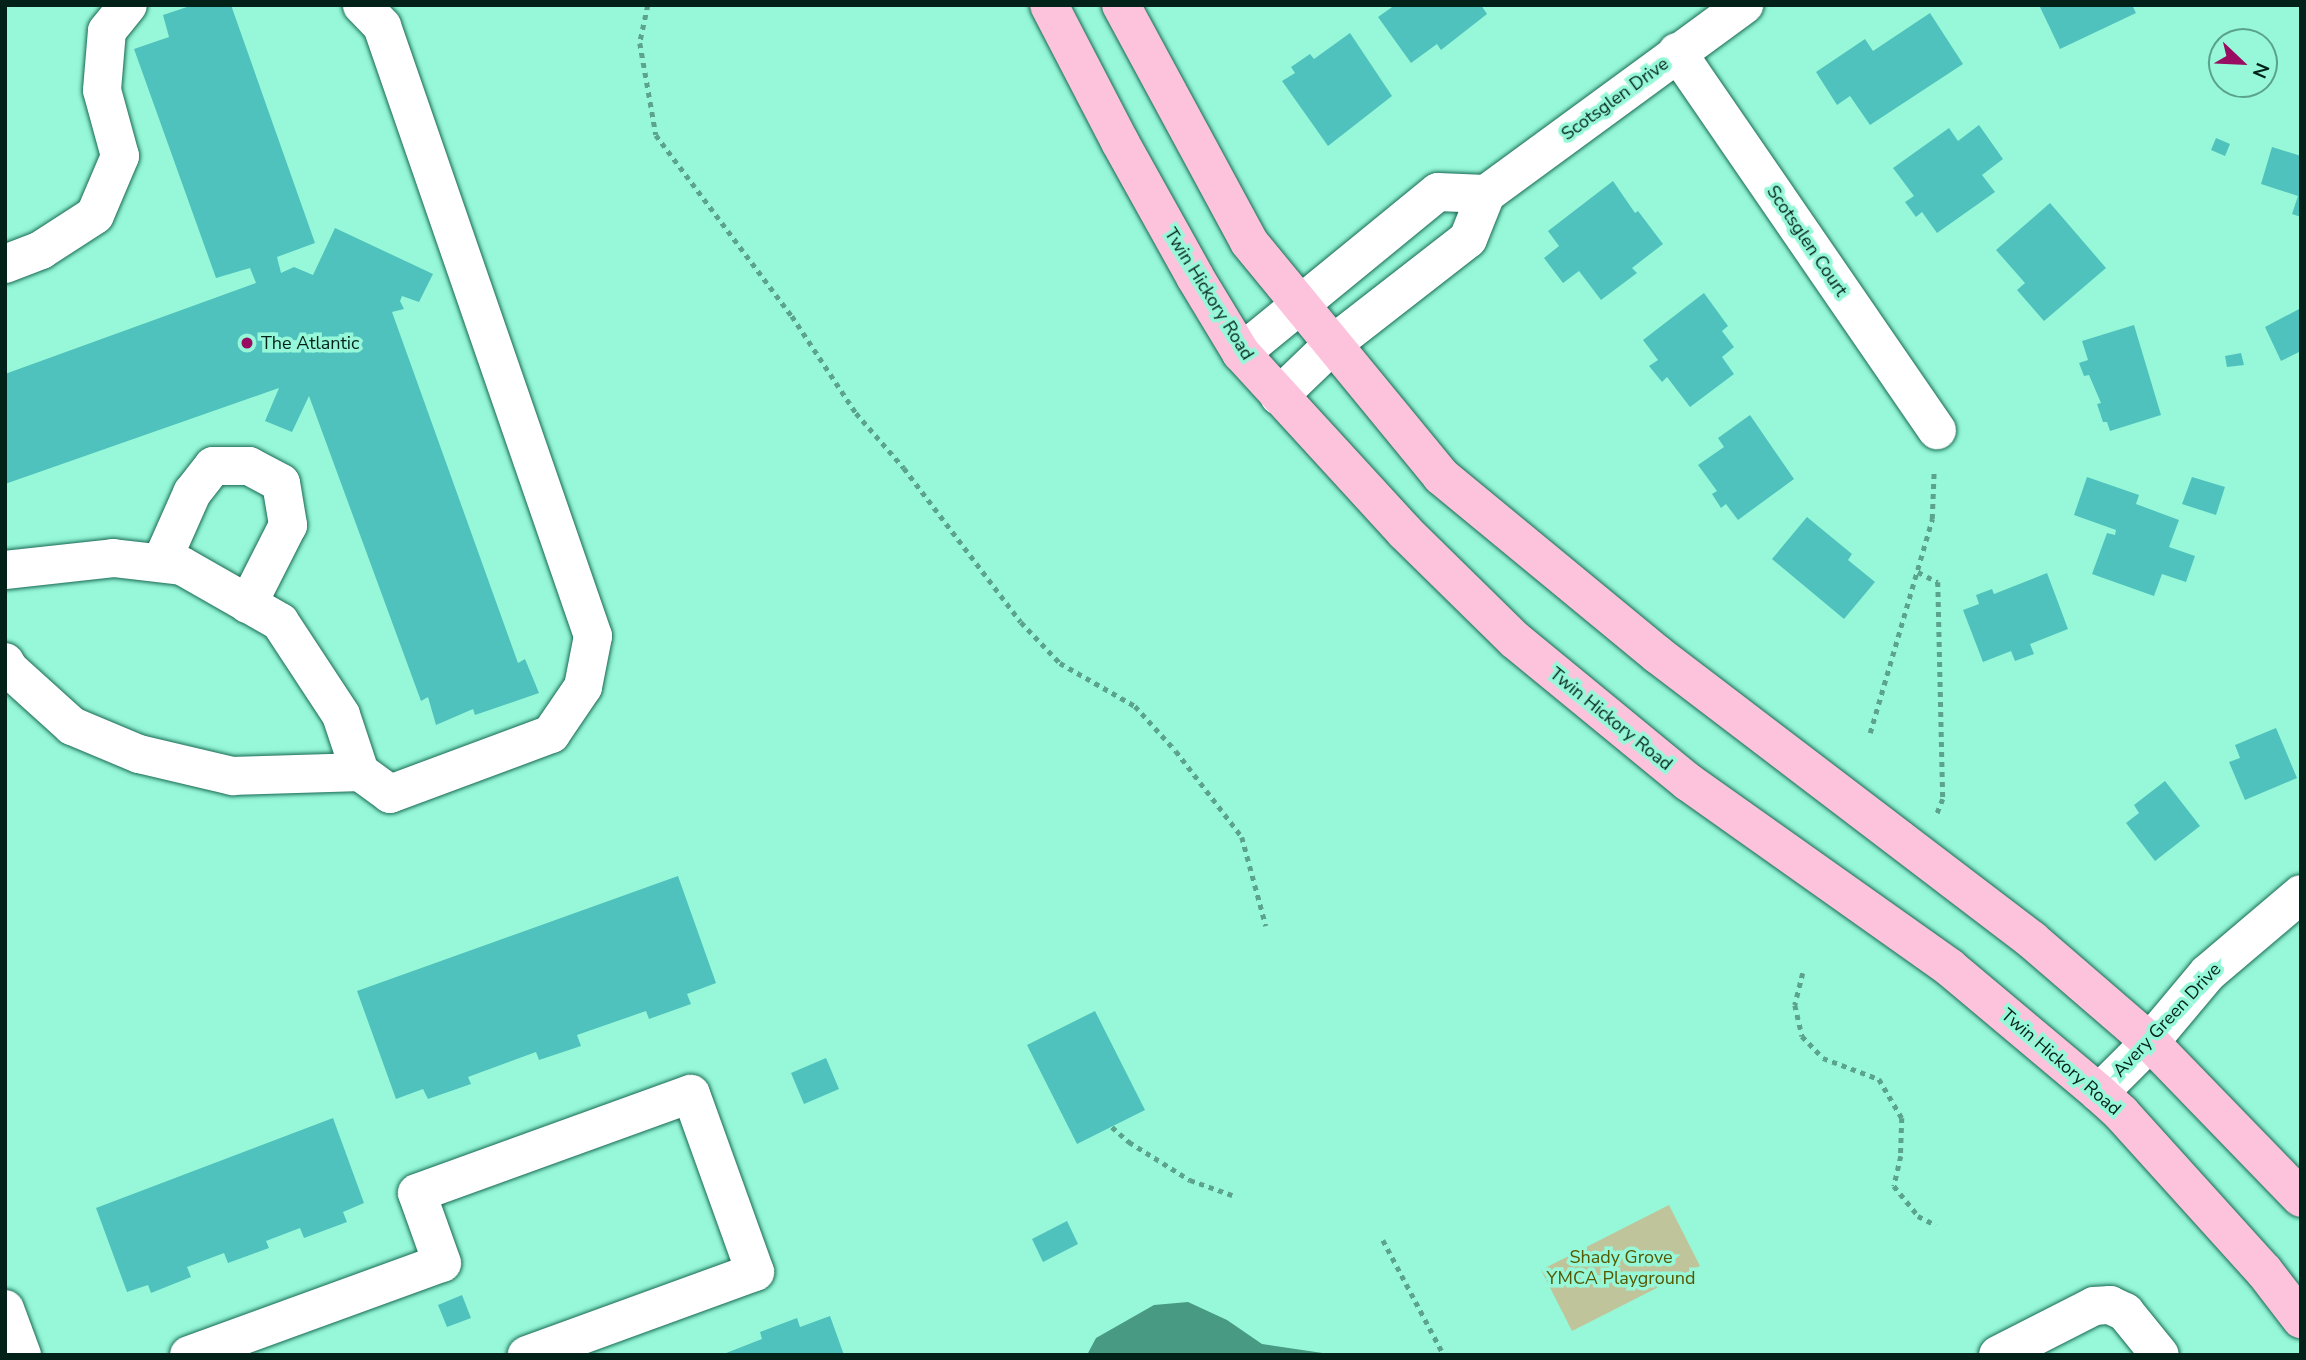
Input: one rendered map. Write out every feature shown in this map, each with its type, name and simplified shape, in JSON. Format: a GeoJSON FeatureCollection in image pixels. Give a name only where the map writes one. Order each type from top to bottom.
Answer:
{"type":"FeatureCollection","features":[{"type":"Feature","properties":{"kind":"main road","name":"Twin Hickory Road"},"geometry":{"type":"LineString","coordinates":[[1049,5],[1120,142],[1241,353],[1405,532],[1515,640],[1688,782],[1950,967],[2099,1093],[2121,1113],[2264,1271],[2301,1319]]}},
{"type":"Feature","properties":{"kind":"main road"},"geometry":{"type":"LineString","coordinates":[[1121,5],[1249,242],[1441,475],[1658,654],[2032,940],[2150,1042],[2301,1198]]}},
{"type":"Feature","properties":{"kind":"street"},"geometry":{"type":"LineString","coordinates":[[5,264],[41,250],[95,215],[120,156],[102,90],[107,31],[128,5]]}},
{"type":"Feature","properties":{"kind":"street"},"geometry":{"type":"LineString","coordinates":[[5,662],[9,669],[72,726],[139,754],[233,776],[359,772],[390,793],[551,734],[583,687],[593,636],[382,26],[362,5]]}},
{"type":"Feature","properties":{"kind":"street","name":"Scotsglen Drive"},"geometry":{"type":"LineString","coordinates":[[1486,194],[1744,5]]}},
{"type":"Feature","properties":{"kind":"street","name":"Scotsglen Court"},"geometry":{"type":"LineString","coordinates":[[1677,52],[1937,430]]}},
{"type":"Feature","properties":{"kind":"street"},"geometry":{"type":"LineString","coordinates":[[1241,353],[1438,192],[1486,194],[1468,239],[1333,345],[1279,396]]}},
{"type":"Feature","properties":{"kind":"street"},"geometry":{"type":"LineString","coordinates":[[162,563],[192,494],[213,466],[249,466],[281,483],[288,525],[248,604]]}},
{"type":"Feature","properties":{"kind":"street"},"geometry":{"type":"LineString","coordinates":[[5,570],[113,558],[183,566],[280,622],[341,715],[359,772]]}},
{"type":"Feature","properties":{"kind":"street","name":"Avery Green Drive"},"geometry":{"type":"LineString","coordinates":[[2099,1093],[2150,1042],[2208,973],[2301,894]]}},
{"type":"Feature","properties":{"kind":"street"},"geometry":{"type":"LineString","coordinates":[[189,1355],[442,1263],[417,1193],[691,1094],[755,1272],[527,1355]]}},
{"type":"Feature","properties":{"kind":"street"},"geometry":{"type":"LineString","coordinates":[[1998,1355],[2094,1306],[2110,1305],[2125,1312],[2160,1355]]}},
{"type":"Feature","properties":{"kind":"street"},"geometry":{"type":"LineString","coordinates":[[5,1309],[22,1355]]}},
{"type":"Feature","properties":{"kind":"path"},"geometry":{"type":"LineString","coordinates":[[648,5],[640,43],[656,135],[792,316],[856,413],[904,468],[1021,622],[1060,663],[1135,706],[1176,751],[1242,837],[1266,926]]}},
{"type":"Feature","properties":{"kind":"path"},"geometry":{"type":"LineString","coordinates":[[1870,733],[1932,519],[1937,430]]}},
{"type":"Feature","properties":{"kind":"path"},"geometry":{"type":"LineString","coordinates":[[1918,572],[1938,582],[1944,799],[1934,819]]}},
{"type":"Feature","properties":{"kind":"path"},"geometry":{"type":"LineString","coordinates":[[1803,973],[1795,1005],[1802,1036],[1824,1058],[1879,1079],[1902,1118],[1900,1156],[1894,1186],[1918,1216],[1936,1225]]}},
{"type":"Feature","properties":{"kind":"path"},"geometry":{"type":"LineString","coordinates":[[1112,1127],[1190,1180],[1232,1195]]}},
{"type":"Feature","properties":{"kind":"path"},"geometry":{"type":"LineString","coordinates":[[1383,1240],[1444,1355]]}},
{"type":"Feature","properties":{"kind":"green space","name":"Shady Grove YMCA Playground"},"geometry":{"type":"Polygon","coordinates":[[[1669,1205],[1700,1266],[1572,1331],[1541,1270],[1669,1205]]]}},
{"type":"Feature","properties":{"kind":"water"},"geometry":{"type":"Polygon","coordinates":[[[1188,1302],[1227,1320],[1262,1344],[1336,1355],[1087,1355],[1096,1338],[1154,1305],[1188,1302]]]}},
{"type":"Feature","properties":{"kind":"building","name":"The Atlantic"},"geometry":{"type":"Polygon","coordinates":[[[193,5],[231,5],[315,243],[277,257],[281,273],[294,267],[313,275],[335,228],[433,274],[419,302],[402,296],[400,301],[404,309],[392,312],[518,663],[525,659],[539,693],[475,715],[473,709],[436,725],[428,697],[421,701],[309,396],[292,432],[265,421],[279,388],[5,484],[5,374],[256,283],[250,268],[216,278],[134,49],[169,37],[163,15],[193,5]]]}},
{"type":"Feature","properties":{"kind":"building"},"geometry":{"type":"Polygon","coordinates":[[[1395,5],[1481,5],[1487,14],[1441,50],[1437,44],[1411,63],[1378,17],[1395,5]]]}},
{"type":"Feature","properties":{"kind":"building"},"geometry":{"type":"Polygon","coordinates":[[[2039,5],[2132,5],[2136,13],[2060,49],[2039,5]]]}},
{"type":"Feature","properties":{"kind":"building"},"geometry":{"type":"Polygon","coordinates":[[[1930,13],[1963,64],[1870,125],[1850,96],[1837,105],[1816,72],[1865,39],[1873,51],[1930,13]]]}},
{"type":"Feature","properties":{"kind":"building"},"geometry":{"type":"Polygon","coordinates":[[[1350,33],[1392,96],[1328,146],[1282,81],[1295,73],[1291,67],[1310,54],[1314,59],[1350,33]]]}},
{"type":"Feature","properties":{"kind":"building"},"geometry":{"type":"Polygon","coordinates":[[[1979,125],[2003,159],[1982,175],[1995,192],[1937,233],[1922,212],[1916,217],[1905,202],[1914,196],[1893,168],[1949,128],[1958,141],[1979,125]]]}},
{"type":"Feature","properties":{"kind":"building"},"geometry":{"type":"Polygon","coordinates":[[[2216,138],[2230,144],[2225,156],[2211,150],[2216,138]]]}},
{"type":"Feature","properties":{"kind":"building"},"geometry":{"type":"Polygon","coordinates":[[[2272,147],[2301,156],[2301,217],[2292,214],[2298,196],[2261,184],[2272,147]]]}},
{"type":"Feature","properties":{"kind":"building"},"geometry":{"type":"Polygon","coordinates":[[[1613,181],[1635,213],[1638,211],[1663,244],[1632,268],[1637,273],[1601,300],[1579,271],[1563,283],[1544,258],[1559,246],[1548,231],[1613,181]]]}},
{"type":"Feature","properties":{"kind":"building"},"geometry":{"type":"Polygon","coordinates":[[[2050,203],[2106,268],[2044,321],[2017,290],[2025,283],[1996,250],[2050,203]]]}},
{"type":"Feature","properties":{"kind":"building"},"geometry":{"type":"Polygon","coordinates":[[[1704,293],[1728,326],[1722,331],[1734,347],[1722,357],[1734,374],[1690,407],[1667,377],[1662,382],[1649,366],[1658,360],[1643,340],[1704,293]]]}},
{"type":"Feature","properties":{"kind":"building"},"geometry":{"type":"Polygon","coordinates":[[[2301,308],[2301,351],[2281,361],[2265,327],[2301,308]]]}},
{"type":"Feature","properties":{"kind":"building"},"geometry":{"type":"Polygon","coordinates":[[[2134,325],[2161,415],[2110,431],[2107,422],[2103,422],[2097,404],[2101,403],[2089,375],[2084,376],[2079,363],[2088,360],[2082,341],[2134,325]]]}},
{"type":"Feature","properties":{"kind":"building"},"geometry":{"type":"Polygon","coordinates":[[[2241,353],[2244,365],[2227,367],[2225,356],[2241,353]]]}},
{"type":"Feature","properties":{"kind":"building"},"geometry":{"type":"Polygon","coordinates":[[[1750,415],[1794,479],[1738,520],[1726,504],[1721,508],[1712,494],[1717,491],[1698,465],[1724,447],[1718,438],[1750,415]]]}},
{"type":"Feature","properties":{"kind":"building"},"geometry":{"type":"Polygon","coordinates":[[[2087,477],[2139,495],[2136,504],[2179,520],[2169,547],[2195,556],[2186,582],[2162,574],[2154,596],[2092,574],[2107,533],[2115,535],[2116,530],[2074,515],[2087,477]]]}},
{"type":"Feature","properties":{"kind":"building"},"geometry":{"type":"Polygon","coordinates":[[[2192,477],[2225,487],[2216,515],[2182,504],[2192,477]]]}},
{"type":"Feature","properties":{"kind":"building"},"geometry":{"type":"Polygon","coordinates":[[[1807,517],[1852,554],[1848,560],[1875,582],[1844,619],[1772,559],[1807,517]]]}},
{"type":"Feature","properties":{"kind":"building"},"geometry":{"type":"Polygon","coordinates":[[[2047,573],[2068,629],[2030,644],[2034,654],[2015,661],[2011,651],[1983,662],[1963,610],[1979,604],[1976,595],[1992,589],[1994,594],[2047,573]]]}},
{"type":"Feature","properties":{"kind":"building"},"geometry":{"type":"Polygon","coordinates":[[[2276,728],[2297,778],[2245,800],[2229,762],[2240,758],[2235,745],[2276,728]]]}},
{"type":"Feature","properties":{"kind":"building"},"geometry":{"type":"Polygon","coordinates":[[[2165,781],[2200,826],[2155,861],[2126,823],[2139,813],[2134,805],[2165,781]]]}},
{"type":"Feature","properties":{"kind":"building"},"geometry":{"type":"Polygon","coordinates":[[[678,876],[716,983],[687,994],[691,1004],[649,1019],[646,1011],[577,1035],[581,1046],[539,1060],[536,1052],[468,1077],[471,1084],[428,1099],[423,1089],[396,1099],[357,991],[678,876]]]}},
{"type":"Feature","properties":{"kind":"building"},"geometry":{"type":"Polygon","coordinates":[[[1095,1011],[1145,1110],[1077,1144],[1027,1045],[1095,1011]]]}},
{"type":"Feature","properties":{"kind":"building"},"geometry":{"type":"Polygon","coordinates":[[[826,1058],[839,1089],[804,1104],[791,1073],[826,1058]]]}},
{"type":"Feature","properties":{"kind":"building"},"geometry":{"type":"Polygon","coordinates":[[[333,1118],[364,1203],[343,1212],[347,1222],[304,1238],[300,1228],[266,1241],[269,1248],[228,1263],[224,1253],[187,1267],[191,1277],[151,1293],[148,1285],[127,1292],[96,1208],[333,1118]]]}},
{"type":"Feature","properties":{"kind":"building"},"geometry":{"type":"Polygon","coordinates":[[[1067,1221],[1078,1244],[1043,1262],[1032,1239],[1067,1221]]]}},
{"type":"Feature","properties":{"kind":"building"},"geometry":{"type":"Polygon","coordinates":[[[462,1295],[471,1318],[447,1327],[438,1305],[462,1295]]]}},
{"type":"Feature","properties":{"kind":"building"},"geometry":{"type":"Polygon","coordinates":[[[830,1316],[844,1355],[721,1355],[762,1339],[760,1332],[797,1318],[800,1327],[830,1316]]]}},
{"type":"Feature","properties":{"kind":"place","name":"The Atlantic"},"geometry":{"type":"Point","coordinates":[247,343]}}]}
